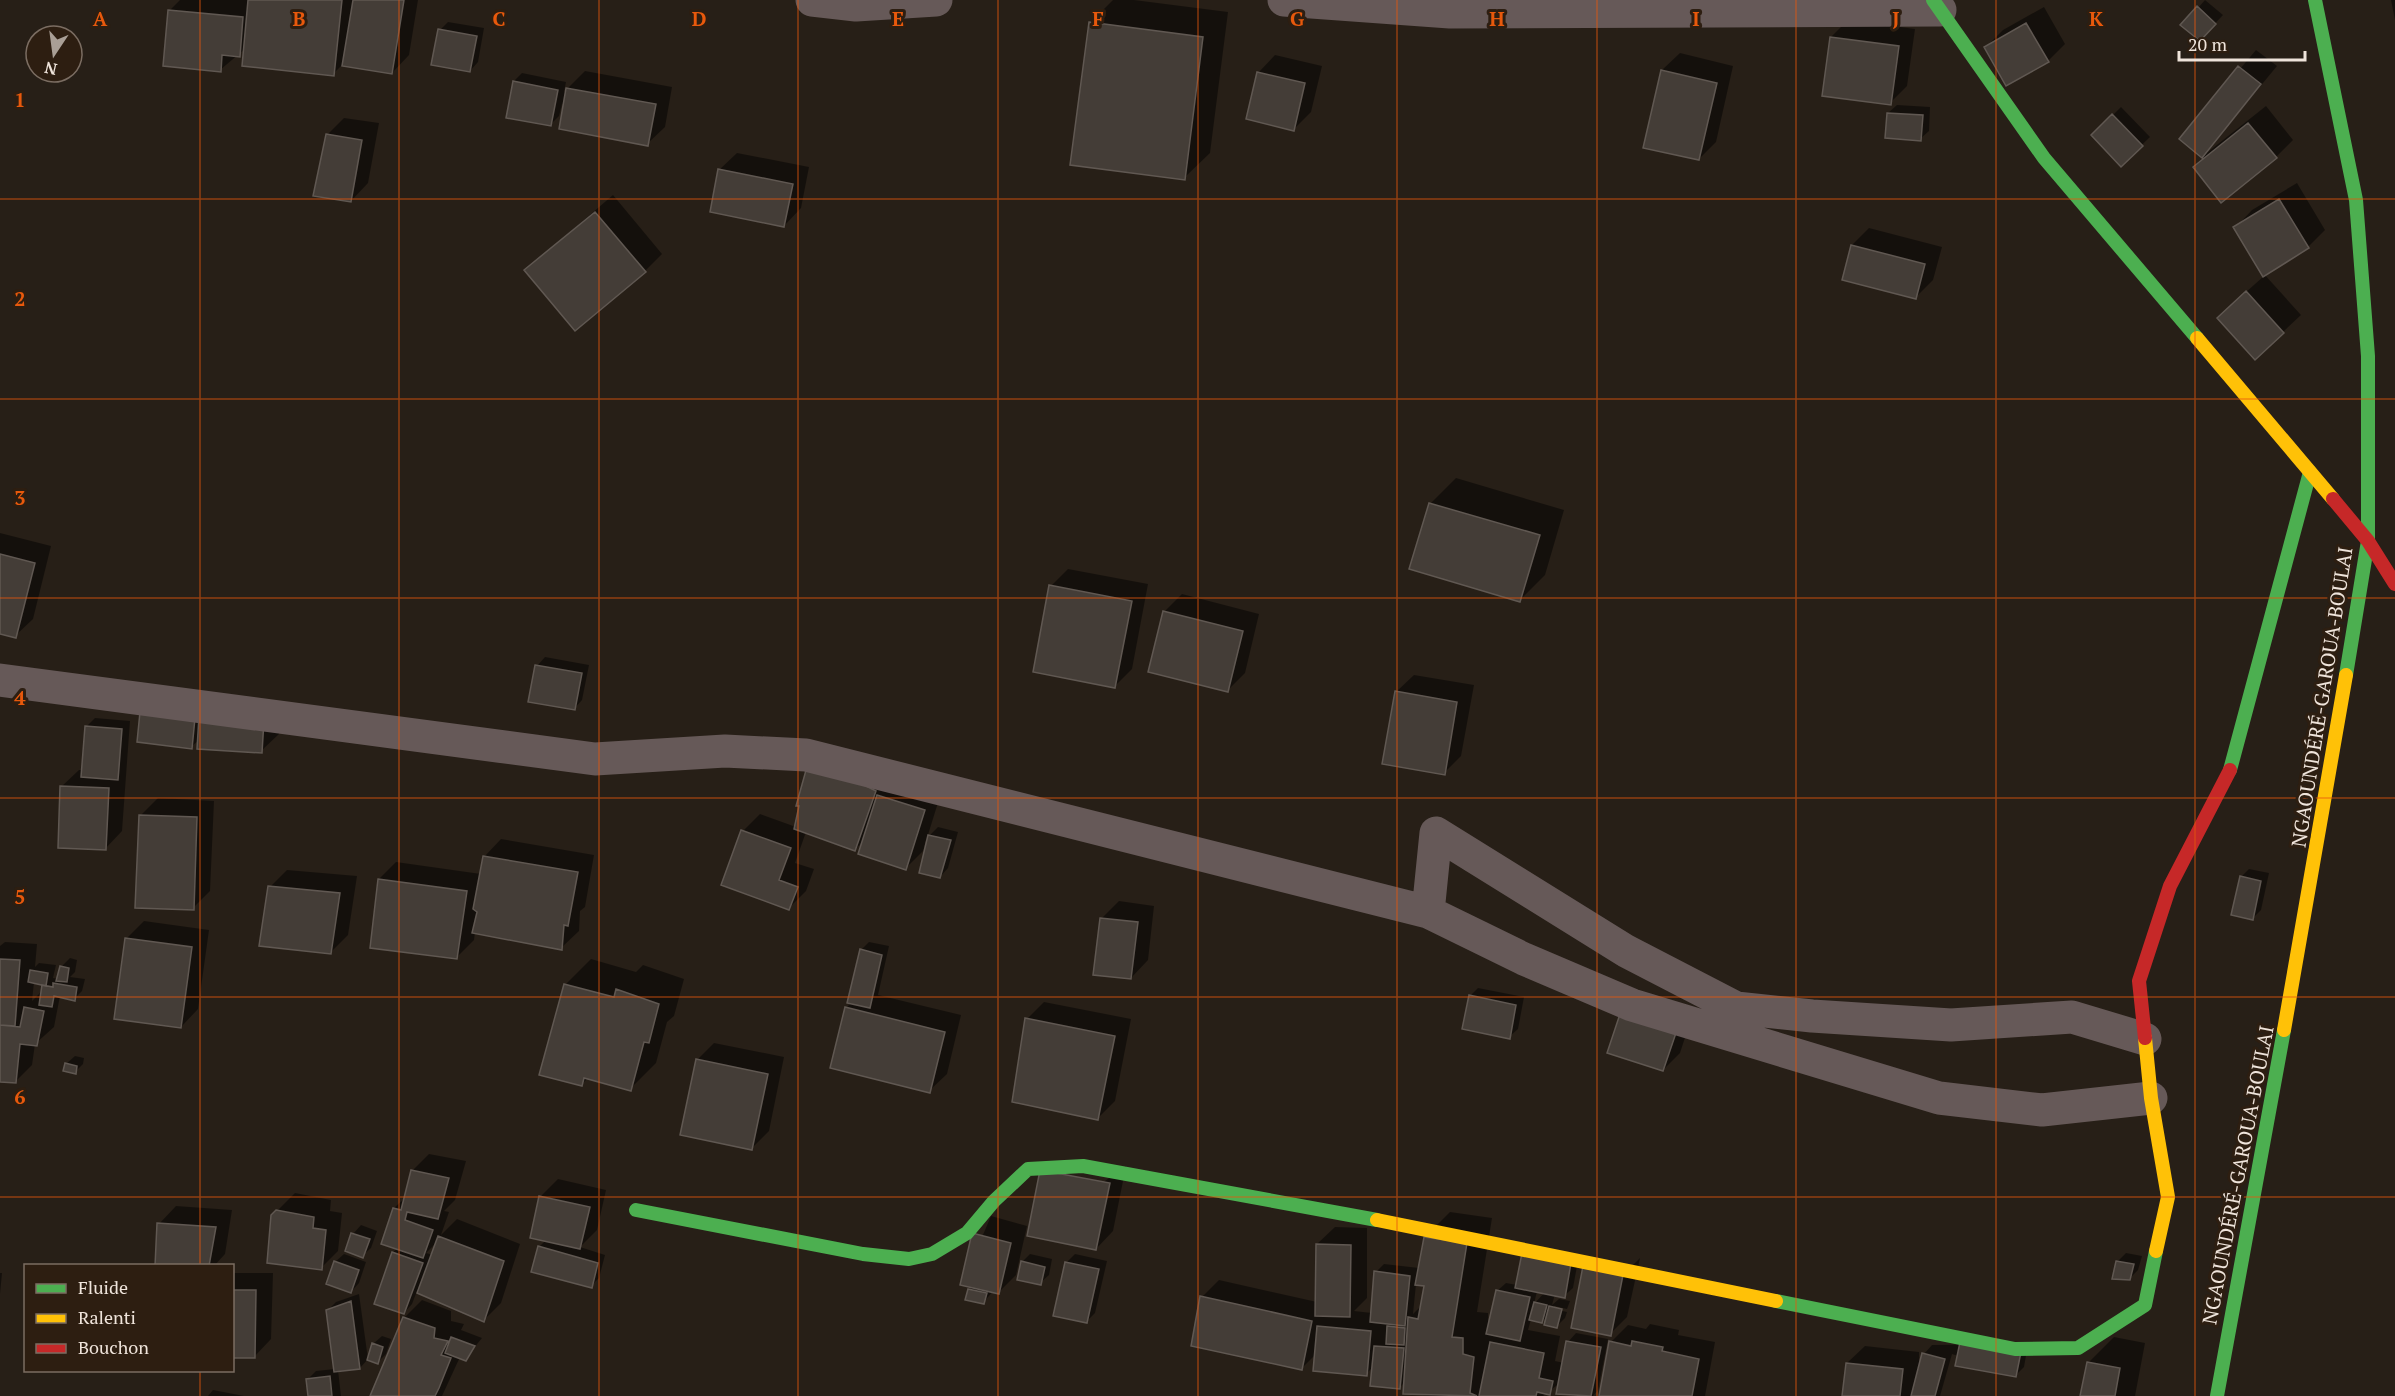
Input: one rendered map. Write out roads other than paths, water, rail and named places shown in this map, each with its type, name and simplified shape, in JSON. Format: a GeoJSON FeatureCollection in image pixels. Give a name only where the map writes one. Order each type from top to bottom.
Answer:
{"type":"FeatureCollection","features":[{"type":"Feature","properties":{"kind":"main road","name":"NGAOUNDÉRÉ-GAROUA-BOULAI"},"geometry":{"type":"LineString","coordinates":[[2217,1396],[2307,913],[2368,541],[2368,356],[2356,200],[2314,0]]}},
{"type":"Feature","properties":{"kind":"main road"},"geometry":{"type":"LineString","coordinates":[[1937,5],[2044,158],[2368,541],[2395,584]]}},
{"type":"Feature","properties":{"kind":"main road"},"geometry":{"type":"LineString","coordinates":[[636,1210],[863,1254],[909,1259],[932,1254],[967,1233],[994,1202],[1028,1169],[1083,1166],[1344,1213],[2015,1349],[2078,1348],[2145,1305],[2168,1197],[2151,1098],[2139,981],[2170,886],[2231,769],[2310,472]]}},
{"type":"Feature","properties":{"kind":"street"},"geometry":{"type":"LineString","coordinates":[[812,0],[856,5],[936,0]]}},
{"type":"Feature","properties":{"kind":"street"},"geometry":{"type":"LineString","coordinates":[[1284,0],[1450,12],[1937,5]]}},
{"type":"Feature","properties":{"kind":"street"},"geometry":{"type":"LineString","coordinates":[[0,680],[595,759],[724,751],[806,754],[1428,912],[1524,959],[1632,1005],[1939,1098],[2042,1110],[2151,1098]]}},
{"type":"Feature","properties":{"kind":"street"},"geometry":{"type":"LineString","coordinates":[[1428,912],[1436,833],[1626,951],[1736,1008],[1812,1016],[1951,1025],[2072,1017],[2145,1039]]}}]}
